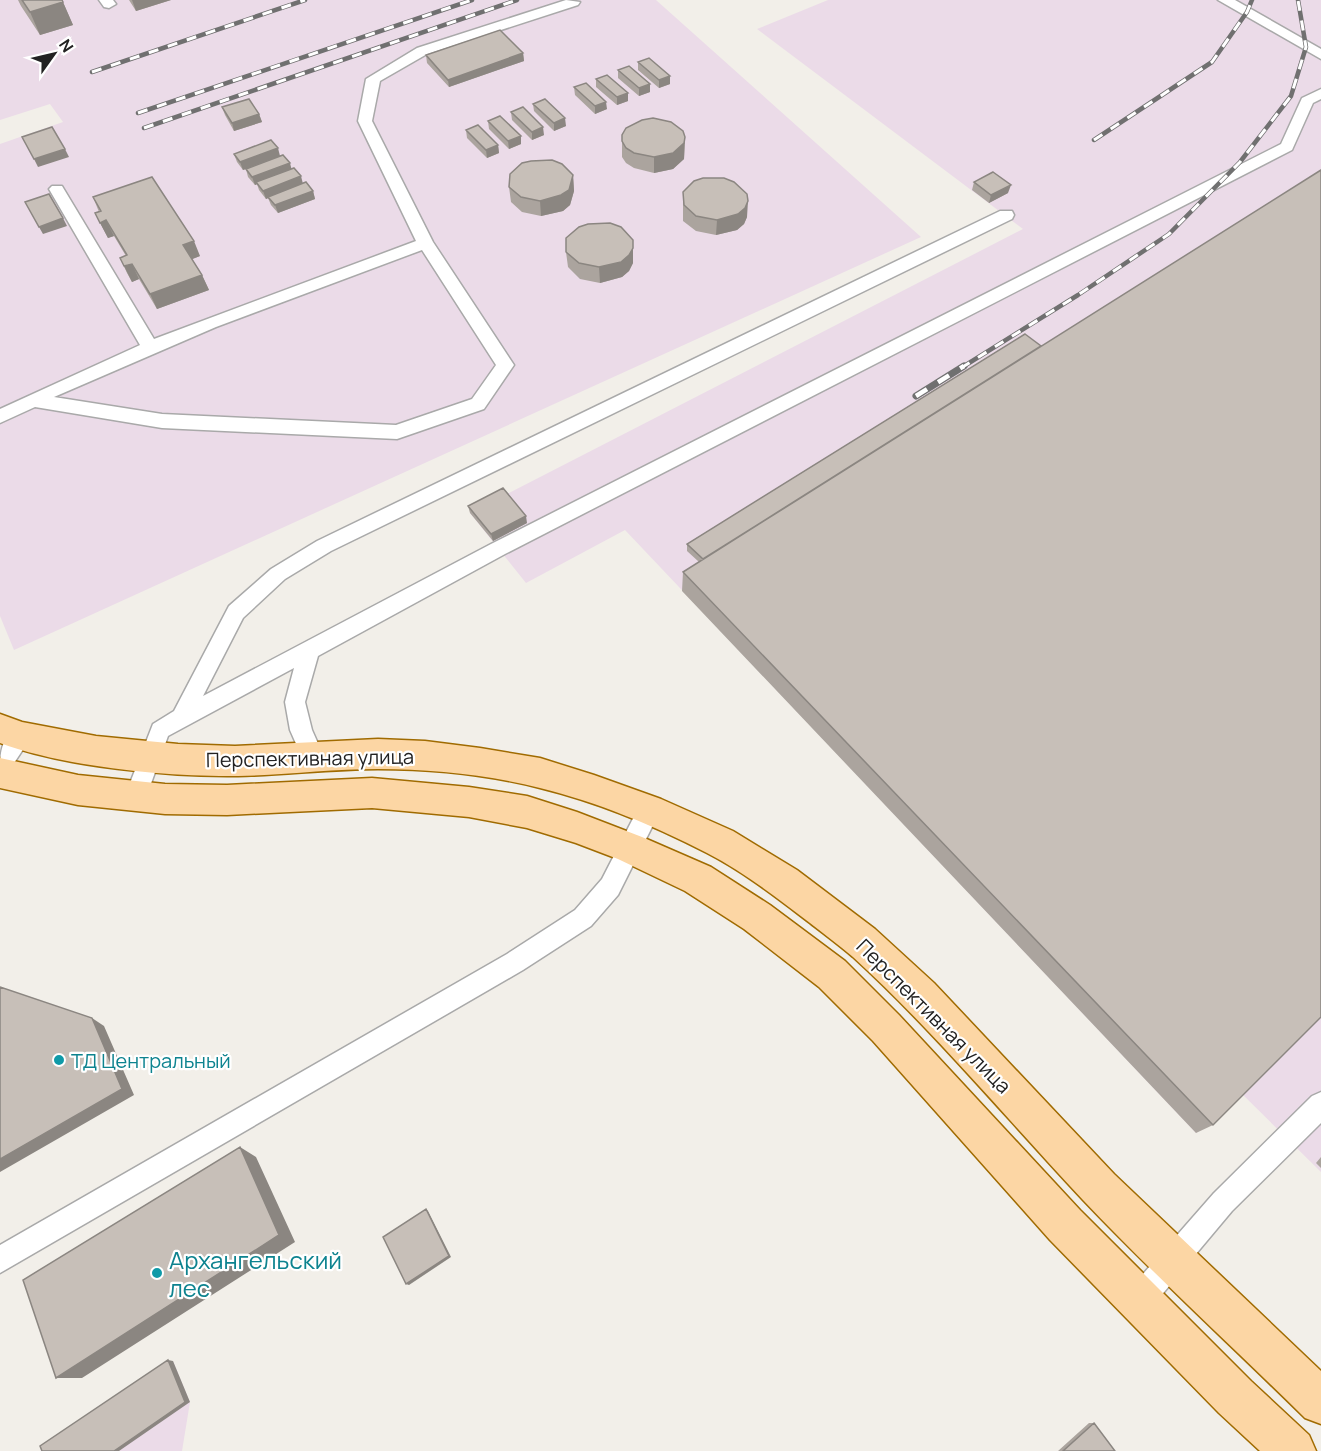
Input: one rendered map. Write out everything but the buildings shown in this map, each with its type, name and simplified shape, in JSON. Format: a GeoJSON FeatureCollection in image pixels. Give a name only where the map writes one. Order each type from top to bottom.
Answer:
{"type":"FeatureCollection","features":[{"type":"Feature","properties":{"kind":"main road","name":"Перспективная улица"},"geometry":{"type":"LineString","coordinates":[[10,732],[96,751],[150,757],[235,761],[378,754],[425,756],[480,763],[540,773],[594,790],[649,810],[721,842],[784,882],[862,940],[921,996],[1100,1188],[1321,1402]]}},
{"type":"Feature","properties":{"kind":"main road","name":"Перспективная улица"},"geometry":{"type":"LineString","coordinates":[[0,773],[78,790],[136,796],[227,800],[372,793],[416,795],[526,812],[630,848],[698,879],[757,917],[832,974],[886,1028],[1065,1225],[1293,1451]]}},
{"type":"Feature","properties":{"kind":"lane"},"geometry":{"type":"LineString","coordinates":[[1225,0],[1321,55]]}},
{"type":"Feature","properties":{"kind":"lane"},"geometry":{"type":"LineString","coordinates":[[32,400],[162,421],[397,432],[478,404],[505,365],[425,243],[365,121],[373,79],[423,51],[573,2]]}},
{"type":"Feature","properties":{"kind":"lane"},"geometry":{"type":"LineString","coordinates":[[136,796],[160,730],[181,717],[498,549],[1287,147],[1307,101],[1321,93]]}},
{"type":"Feature","properties":{"kind":"lane"},"geometry":{"type":"LineString","coordinates":[[57,189],[151,348]]}},
{"type":"Feature","properties":{"kind":"lane"},"geometry":{"type":"LineString","coordinates":[[181,717],[236,612],[278,574],[315,551],[1006,215]]}},
{"type":"Feature","properties":{"kind":"lane"},"geometry":{"type":"LineString","coordinates":[[0,417],[32,400],[151,348],[425,243]]}},
{"type":"Feature","properties":{"kind":"lane"},"geometry":{"type":"LineString","coordinates":[[309,651],[295,702],[300,730],[313,757]]}},
{"type":"Feature","properties":{"kind":"lane"},"geometry":{"type":"LineString","coordinates":[[0,765],[10,732]]}},
{"type":"Feature","properties":{"kind":"lane"},"geometry":{"type":"LineString","coordinates":[[0,1260],[515,962],[584,918],[610,887],[649,810]]}},
{"type":"Feature","properties":{"kind":"lane"},"geometry":{"type":"LineString","coordinates":[[1139,1300],[1223,1202],[1321,1105]]}},
{"type":"Feature","properties":{"kind":"shaded area"},"geometry":{"type":"Polygon","coordinates":[[[0,0],[656,0],[921,237],[14,650],[0,616],[0,144],[63,122],[50,104],[0,120],[0,0]]]}},
{"type":"Feature","properties":{"kind":"shaded area"},"geometry":{"type":"Polygon","coordinates":[[[828,0],[1321,0],[1321,1172],[1240,1092],[1196,1133],[625,530],[526,583],[470,513],[1023,229],[757,29],[828,0]]]}},
{"type":"Feature","properties":{"kind":"shaded area"},"geometry":{"type":"Polygon","coordinates":[[[173,1361],[190,1402],[182,1451],[40,1451],[173,1361]]]}},
{"type":"Feature","properties":{"kind":"railway"},"geometry":{"type":"LineString","coordinates":[[92,72],[305,0]]}},
{"type":"Feature","properties":{"kind":"railway"},"geometry":{"type":"LineString","coordinates":[[138,113],[472,0]]}},
{"type":"Feature","properties":{"kind":"railway"},"geometry":{"type":"LineString","coordinates":[[144,128],[517,0]]}},
{"type":"Feature","properties":{"kind":"railway"},"geometry":{"type":"LineString","coordinates":[[1094,140],[1212,62],[1247,12],[1252,0]]}},
{"type":"Feature","properties":{"kind":"railway"},"geometry":{"type":"LineString","coordinates":[[961,368],[1078,295],[1169,234],[1240,162],[1291,96],[1306,47],[1298,0]]}},
{"type":"Feature","properties":{"kind":"railway"},"geometry":{"type":"LineString","coordinates":[[916,396],[964,366]]}},
{"type":"Feature","properties":{"kind":"place","name":"ТД Центральный"},"geometry":{"type":"Point","coordinates":[59,1060]}},
{"type":"Feature","properties":{"kind":"place","name":"Архангельский лес"},"geometry":{"type":"Point","coordinates":[157,1273]}}]}
